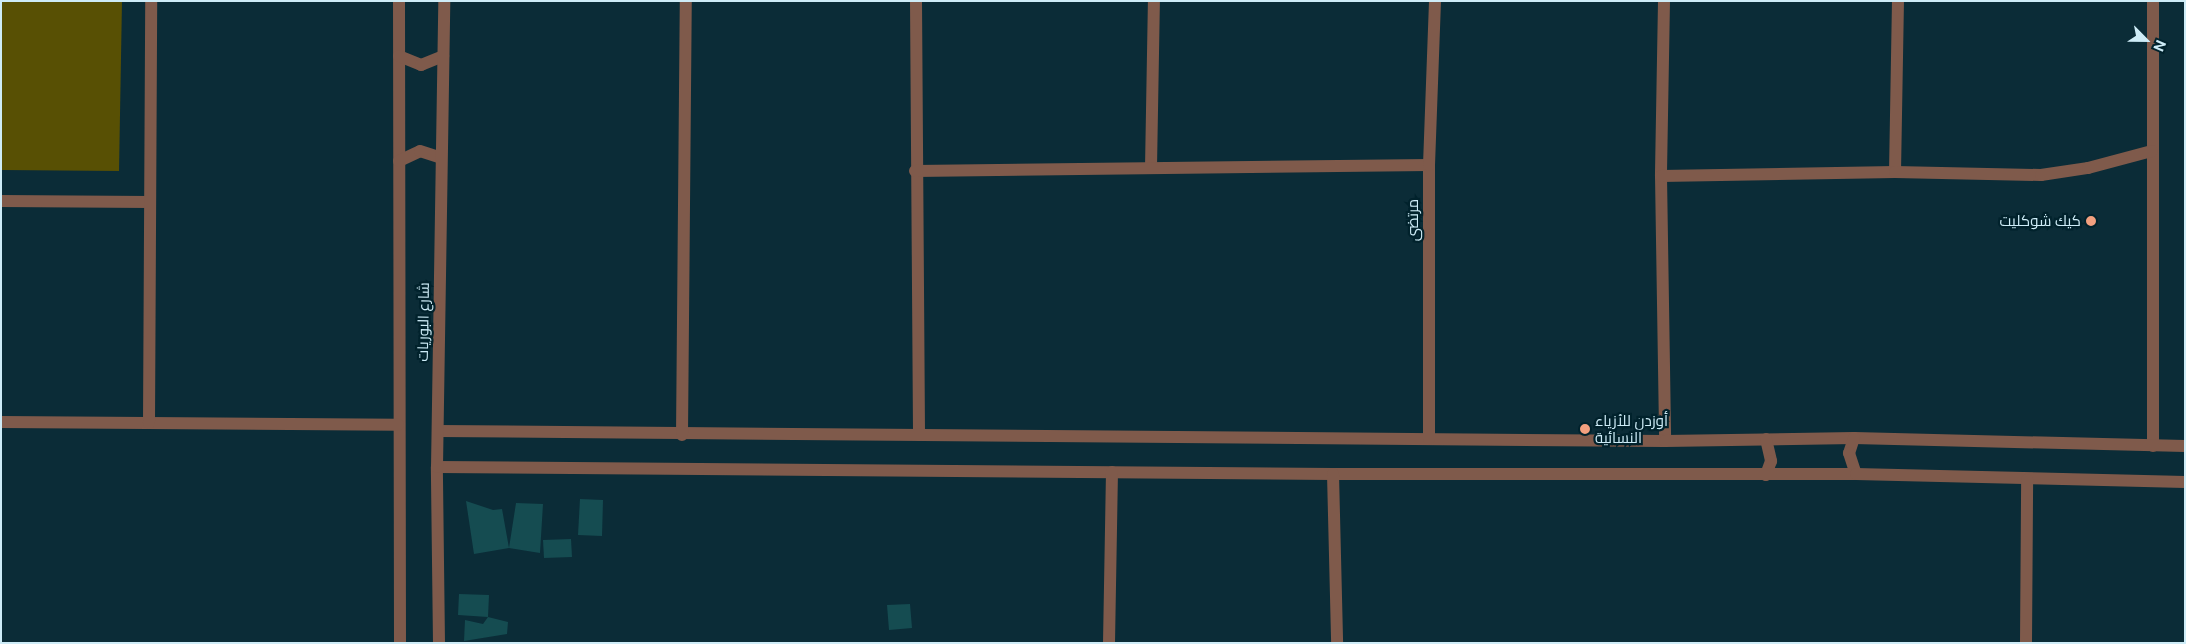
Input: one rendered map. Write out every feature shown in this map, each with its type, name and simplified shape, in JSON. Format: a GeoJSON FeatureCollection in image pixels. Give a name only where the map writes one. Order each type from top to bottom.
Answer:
{"type":"FeatureCollection","features":[{"type":"Feature","properties":{"kind":"street"},"geometry":{"type":"LineString","coordinates":[[149,423],[151,1]]}},
{"type":"Feature","properties":{"kind":"street","name":"شارع البوريات"},"geometry":{"type":"LineString","coordinates":[[399,1],[398,425],[400,643]]}},
{"type":"Feature","properties":{"kind":"street","name":"شارع البوريات"},"geometry":{"type":"LineString","coordinates":[[439,643],[437,467],[444,1]]}},
{"type":"Feature","properties":{"kind":"street"},"geometry":{"type":"LineString","coordinates":[[682,434],[686,1]]}},
{"type":"Feature","properties":{"kind":"street"},"geometry":{"type":"LineString","coordinates":[[916,1],[919,435]]}},
{"type":"Feature","properties":{"kind":"street"},"geometry":{"type":"LineString","coordinates":[[1151,168],[1154,1]]}},
{"type":"Feature","properties":{"kind":"street","name":"مرتضى"},"geometry":{"type":"LineString","coordinates":[[1429,439],[1429,165],[1435,1]]}},
{"type":"Feature","properties":{"kind":"street"},"geometry":{"type":"LineString","coordinates":[[1664,1],[1661,176],[1665,441]]}},
{"type":"Feature","properties":{"kind":"street"},"geometry":{"type":"LineString","coordinates":[[1895,172],[1898,1]]}},
{"type":"Feature","properties":{"kind":"street"},"geometry":{"type":"LineString","coordinates":[[2153,1],[2153,446]]}},
{"type":"Feature","properties":{"kind":"street"},"geometry":{"type":"LineString","coordinates":[[399,56],[421,65],[443,56]]}},
{"type":"Feature","properties":{"kind":"street"},"geometry":{"type":"LineString","coordinates":[[399,161],[420,151],[441,158]]}},
{"type":"Feature","properties":{"kind":"street"},"geometry":{"type":"LineString","coordinates":[[1661,176],[1895,172],[2040,174],[2088,168],[2152,151]]}},
{"type":"Feature","properties":{"kind":"street"},"geometry":{"type":"LineString","coordinates":[[916,171],[1429,165]]}},
{"type":"Feature","properties":{"kind":"street"},"geometry":{"type":"LineString","coordinates":[[1,201],[150,202]]}},
{"type":"Feature","properties":{"kind":"street"},"geometry":{"type":"LineString","coordinates":[[1,422],[398,425]]}},
{"type":"Feature","properties":{"kind":"street"},"geometry":{"type":"LineString","coordinates":[[438,430],[682,434],[1665,441],[1854,438],[2185,446]]}},
{"type":"Feature","properties":{"kind":"street"},"geometry":{"type":"LineString","coordinates":[[1854,438],[1849,453],[1856,474]]}},
{"type":"Feature","properties":{"kind":"street"},"geometry":{"type":"LineString","coordinates":[[1766,439],[1771,460],[1766,475]]}},
{"type":"Feature","properties":{"kind":"street"},"geometry":{"type":"LineString","coordinates":[[437,467],[1333,474],[1856,474],[2027,480],[2185,482]]}},
{"type":"Feature","properties":{"kind":"street"},"geometry":{"type":"LineString","coordinates":[[1108,643],[1112,472]]}},
{"type":"Feature","properties":{"kind":"street"},"geometry":{"type":"LineString","coordinates":[[1333,474],[1337,643]]}},
{"type":"Feature","properties":{"kind":"street"},"geometry":{"type":"LineString","coordinates":[[2026,643],[2027,480]]}},
{"type":"Feature","properties":{"kind":"shaded area"},"geometry":{"type":"Polygon","coordinates":[[[1,1],[122,1],[119,171],[1,170],[1,1]]]}},
{"type":"Feature","properties":{"kind":"building"},"geometry":{"type":"Polygon","coordinates":[[[580,499],[603,500],[602,536],[578,535],[580,499]]]}},
{"type":"Feature","properties":{"kind":"building"},"geometry":{"type":"Polygon","coordinates":[[[466,501],[493,510],[502,509],[509,548],[474,554],[466,501]]]}},
{"type":"Feature","properties":{"kind":"building"},"geometry":{"type":"Polygon","coordinates":[[[516,503],[543,504],[540,553],[509,548],[516,503]]]}},
{"type":"Feature","properties":{"kind":"building"},"geometry":{"type":"Polygon","coordinates":[[[571,539],[572,557],[544,558],[543,540],[571,539]]]}},
{"type":"Feature","properties":{"kind":"building"},"geometry":{"type":"Polygon","coordinates":[[[459,594],[489,595],[488,617],[458,615],[459,594]]]}},
{"type":"Feature","properties":{"kind":"building"},"geometry":{"type":"Polygon","coordinates":[[[910,604],[912,628],[889,630],[887,605],[910,604]]]}},
{"type":"Feature","properties":{"kind":"building"},"geometry":{"type":"Polygon","coordinates":[[[488,617],[508,622],[507,634],[464,641],[465,620],[483,624],[488,617]]]}},
{"type":"Feature","properties":{"kind":"place","name":"كيك شوكليت"},"geometry":{"type":"Point","coordinates":[2091,221]}},
{"type":"Feature","properties":{"kind":"place","name":"أوزدن للأزياء النسائية"},"geometry":{"type":"Point","coordinates":[1585,429]}}]}
